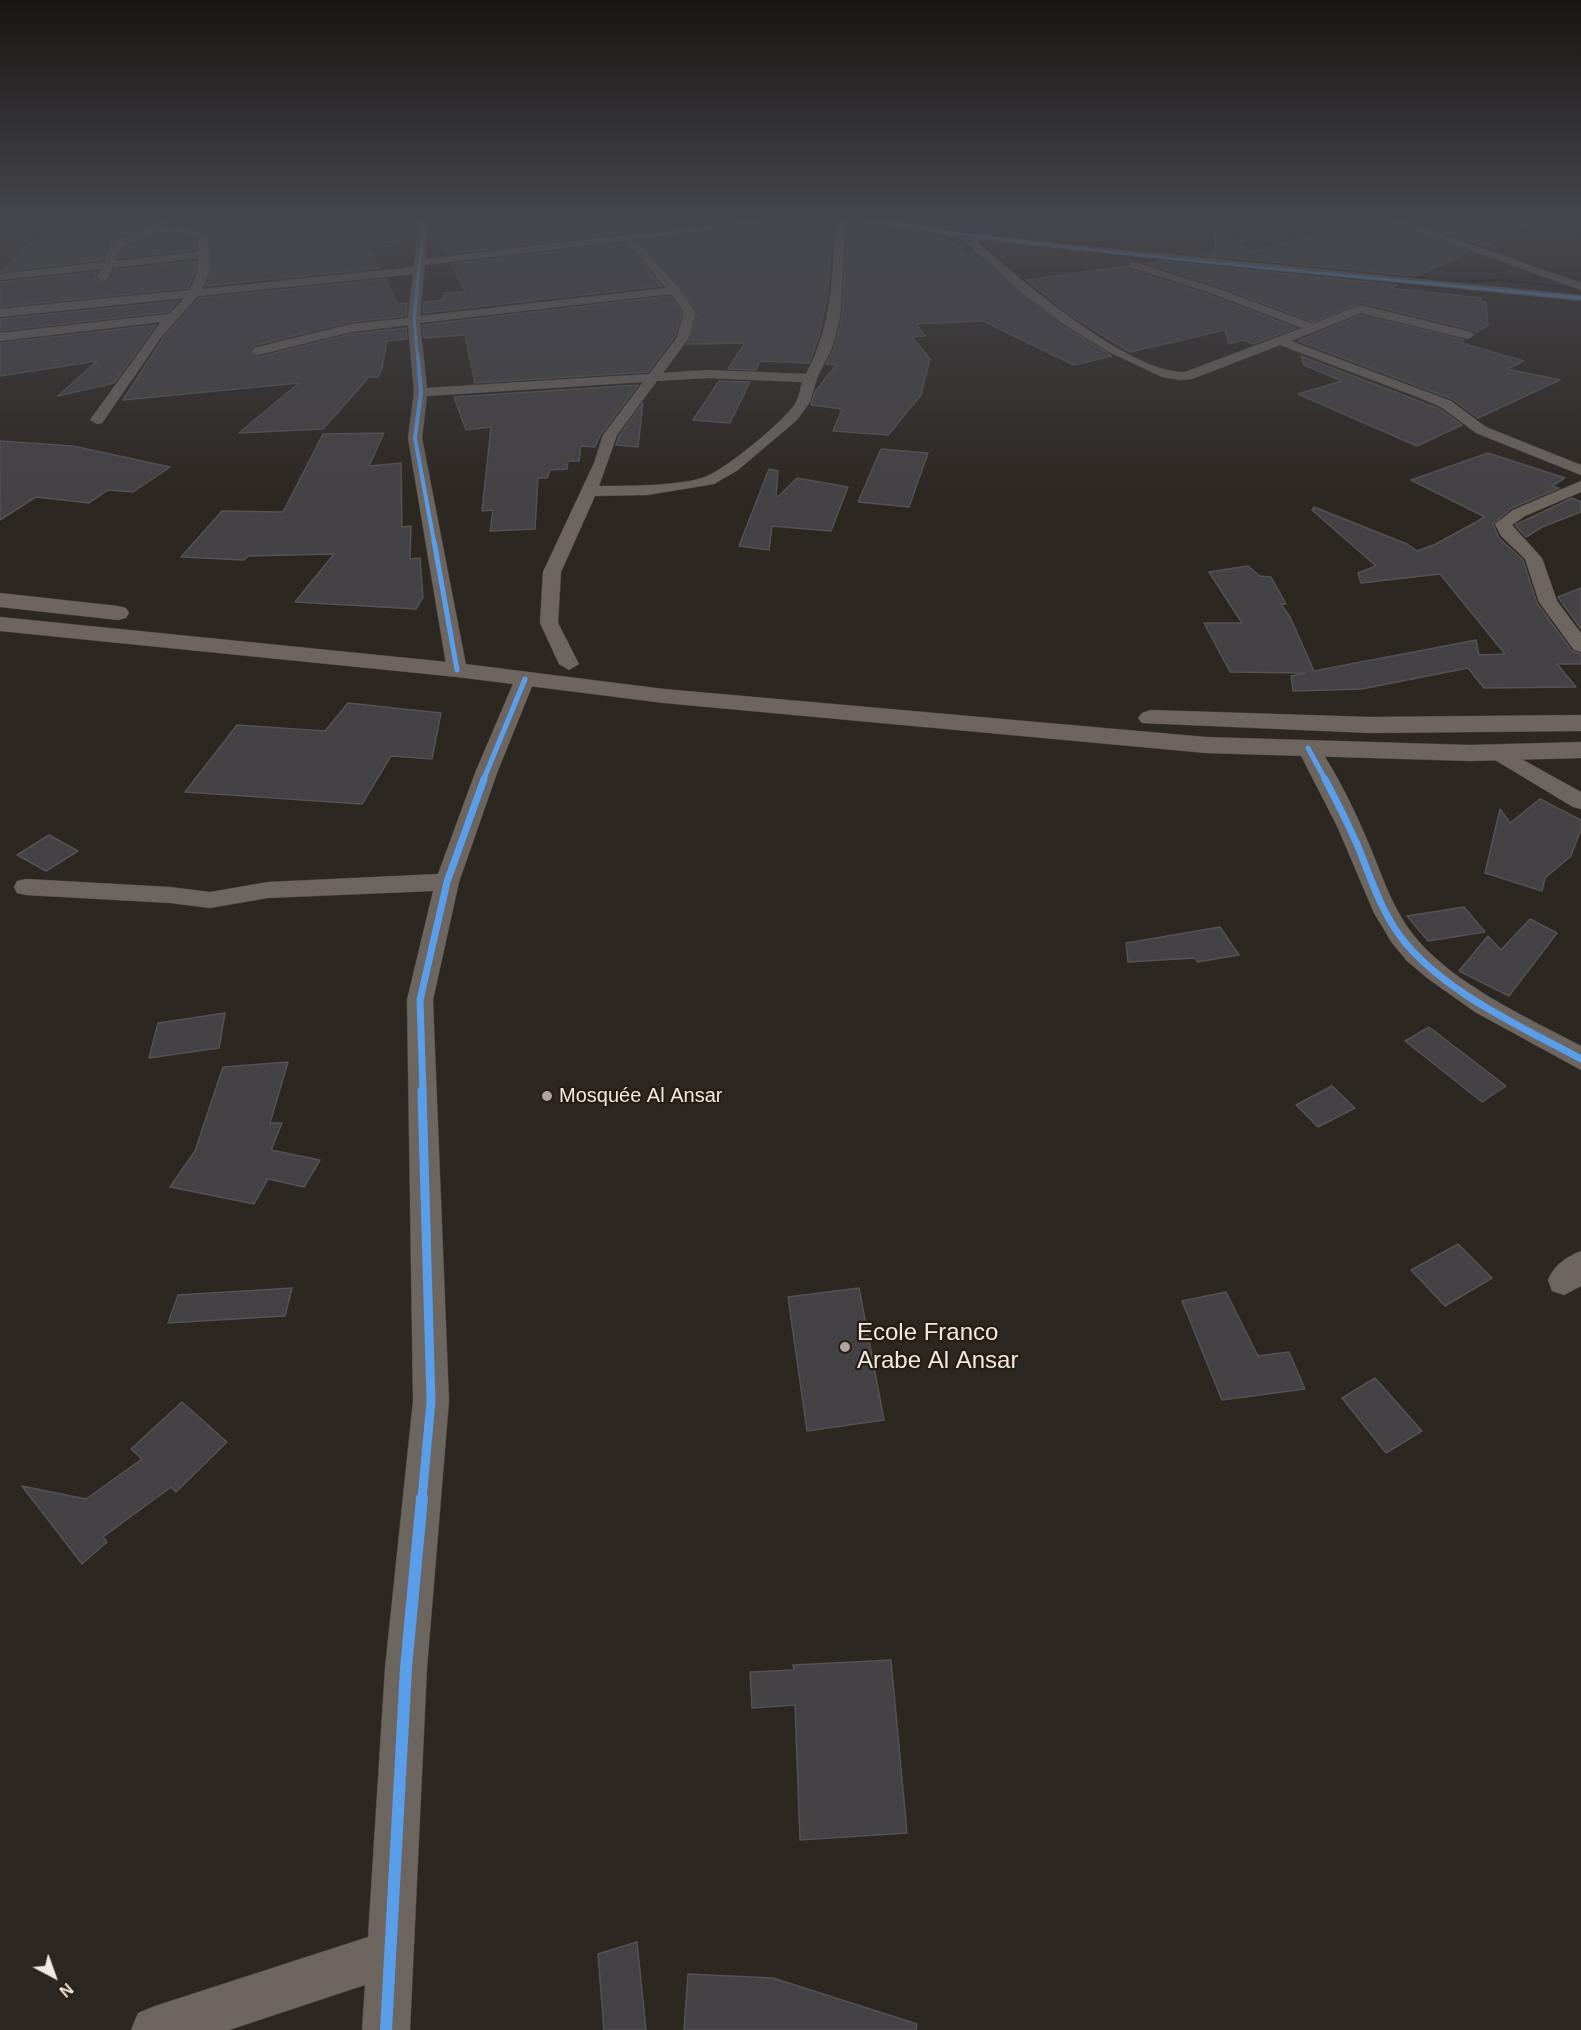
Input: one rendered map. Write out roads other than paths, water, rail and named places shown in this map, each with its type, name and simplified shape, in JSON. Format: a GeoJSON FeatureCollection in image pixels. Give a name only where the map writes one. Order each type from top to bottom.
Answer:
{"type":"FeatureCollection","features":[{"type":"Feature","properties":{"kind":"main road"},"geometry":{"type":"LineString","coordinates":[[0,600],[455,660],[525,679],[664,696],[1206,745],[1498,752],[1581,750]]}},
{"type":"Feature","properties":{"kind":"main road"},"geometry":{"type":"LineString","coordinates":[[0,624],[455,660],[569,664],[724,682],[1188,721],[1370,725],[1581,723]]}},
{"type":"Feature","properties":{"kind":"street"},"geometry":{"type":"LineString","coordinates":[[97,420],[119,386],[175,314]]}},
{"type":"Feature","properties":{"kind":"street"},"geometry":{"type":"LineString","coordinates":[[414,314],[422,392],[415,438],[455,660]]}},
{"type":"Feature","properties":{"kind":"street"},"geometry":{"type":"LineString","coordinates":[[258,351],[351,328],[468,314]]}},
{"type":"Feature","properties":{"kind":"street"},"geometry":{"type":"LineString","coordinates":[[569,664],[549,622],[552,572],[602,463],[610,435],[682,339],[690,314]]}},
{"type":"Feature","properties":{"kind":"street"},"geometry":{"type":"LineString","coordinates":[[589,491],[647,490],[709,481],[733,467],[792,417],[803,402],[810,378],[826,348],[834,314]]}},
{"type":"Feature","properties":{"kind":"street"},"geometry":{"type":"LineString","coordinates":[[1058,314],[1099,343],[1168,375],[1187,376],[1348,314]]}},
{"type":"Feature","properties":{"kind":"street"},"geometry":{"type":"LineString","coordinates":[[1274,314],[1313,328]]}},
{"type":"Feature","properties":{"kind":"street"},"geometry":{"type":"LineString","coordinates":[[1380,314],[1468,335]]}},
{"type":"Feature","properties":{"kind":"street"},"geometry":{"type":"LineString","coordinates":[[0,337],[173,316]]}},
{"type":"Feature","properties":{"kind":"street"},"geometry":{"type":"LineString","coordinates":[[1281,341],[1446,404],[1481,429],[1581,470]]}},
{"type":"Feature","properties":{"kind":"street"},"geometry":{"type":"LineString","coordinates":[[422,392],[729,373],[810,378]]}},
{"type":"Feature","properties":{"kind":"street"},"geometry":{"type":"LineString","coordinates":[[1581,486],[1519,513],[1503,524],[1507,532],[1533,558],[1539,582],[1548,602],[1581,646]]}},
{"type":"Feature","properties":{"kind":"street"},"geometry":{"type":"LineString","coordinates":[[386,2030],[406,1668],[431,1401],[420,1000],[447,882],[486,772],[525,679]]}},
{"type":"Feature","properties":{"kind":"street"},"geometry":{"type":"LineString","coordinates":[[1308,748],[1354,837],[1377,896],[1401,937],[1418,956],[1477,1000],[1581,1059]]}},
{"type":"Feature","properties":{"kind":"street"},"geometry":{"type":"LineString","coordinates":[[1498,752],[1581,802]]}},
{"type":"Feature","properties":{"kind":"street"},"geometry":{"type":"LineString","coordinates":[[26,887],[170,895],[210,900],[268,890],[447,882]]}},
{"type":"Feature","properties":{"kind":"street"},"geometry":{"type":"LineString","coordinates":[[154,2030],[390,1953]]}},
{"type":"Feature","properties":{"kind":"place","name":"Mosquée Al Ansar"},"geometry":{"type":"Point","coordinates":[547,1096]}},
{"type":"Feature","properties":{"kind":"place","name":"Ecole Franco Arabe Al Ansar"},"geometry":{"type":"Point","coordinates":[845,1347]}}]}
